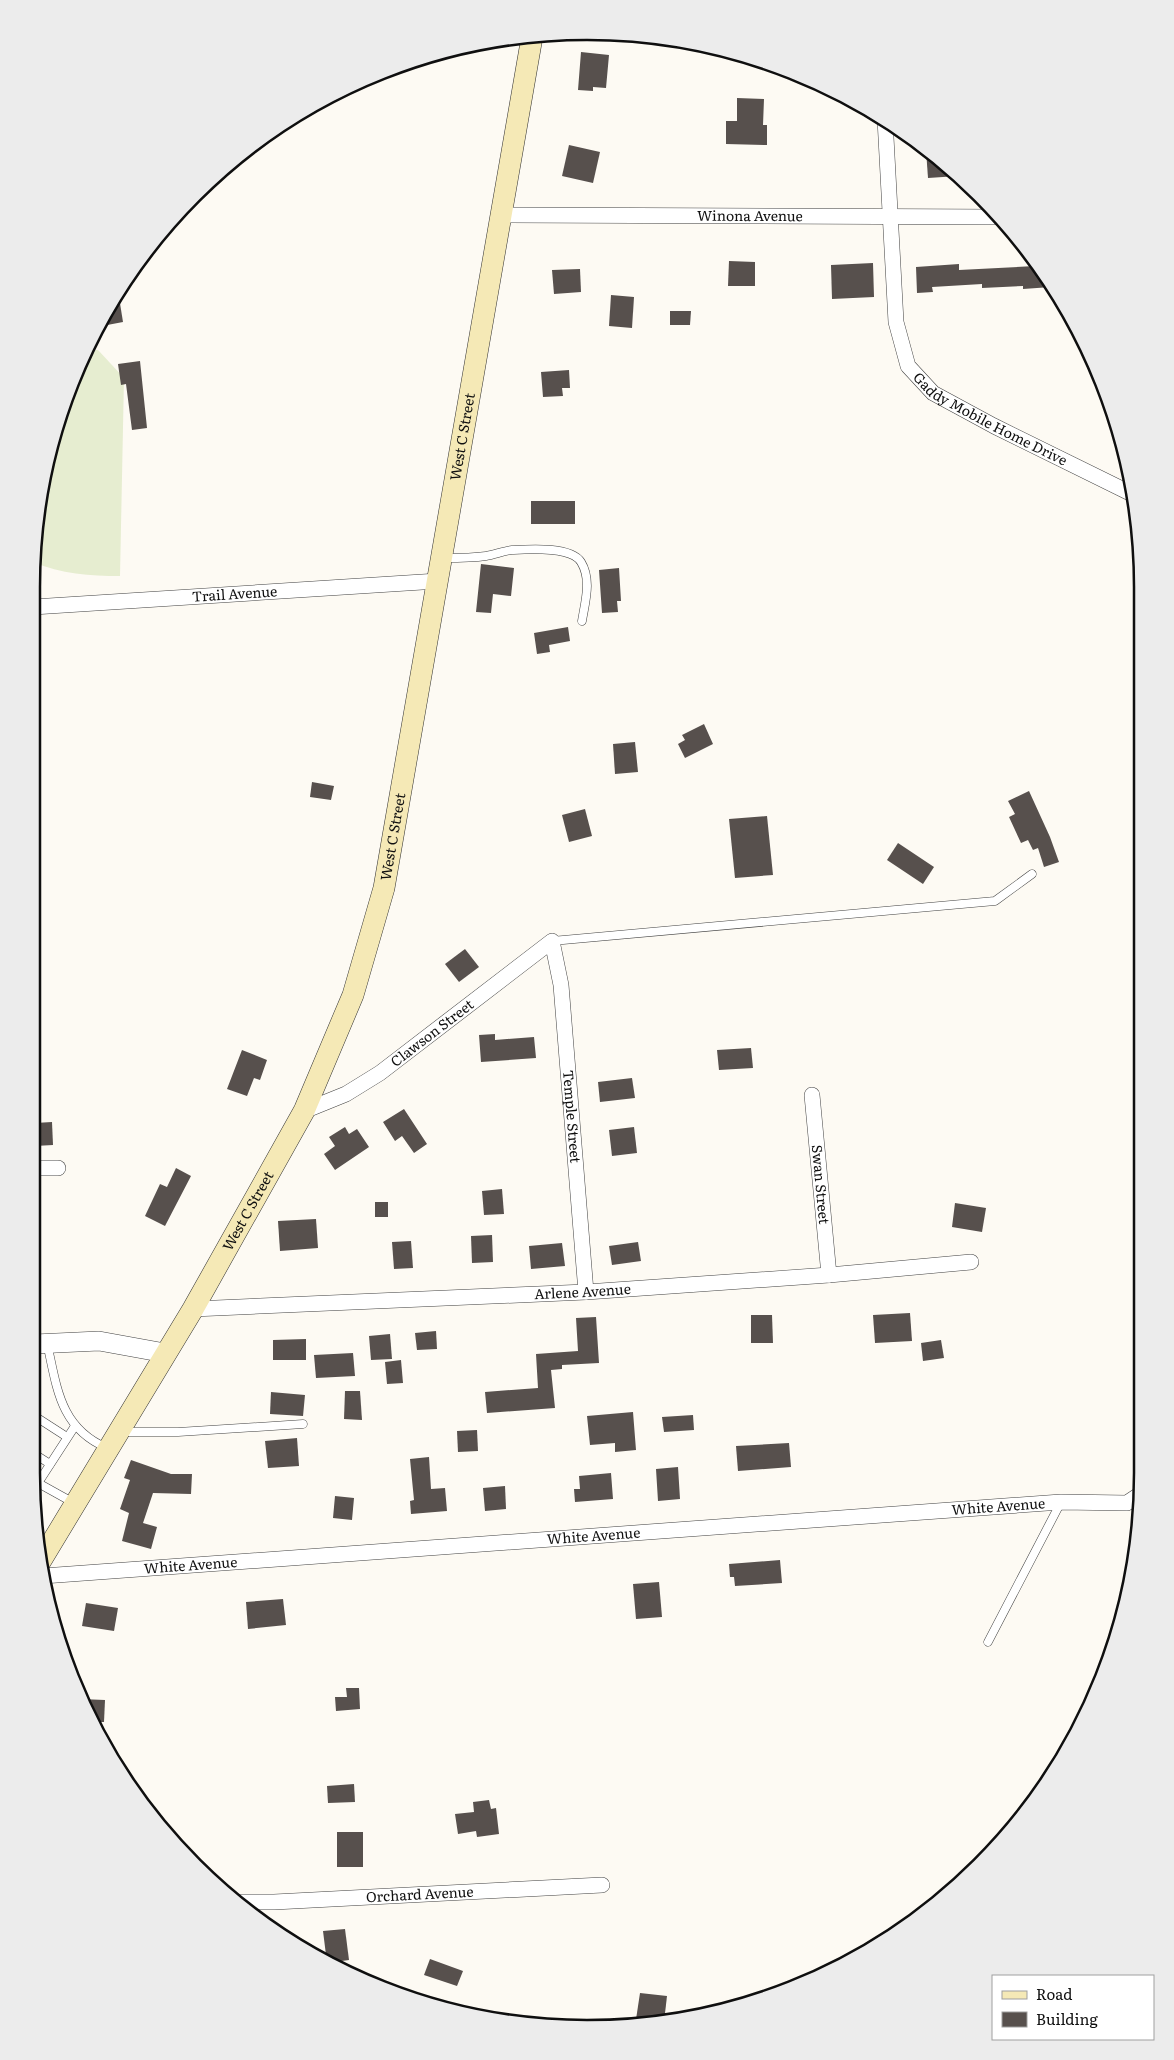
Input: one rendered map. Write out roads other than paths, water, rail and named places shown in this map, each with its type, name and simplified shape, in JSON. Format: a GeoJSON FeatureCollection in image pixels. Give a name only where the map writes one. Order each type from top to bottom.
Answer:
{"type":"FeatureCollection","features":[{"type":"Feature","properties":{"kind":"main road","name":"West C Street"},"geometry":{"type":"LineString","coordinates":[[46,1551],[193,1308],[304,1111],[352,995],[384,888],[531,43]]}},
{"type":"Feature","properties":{"kind":"street","name":"Gaddy Mobile Home Drive"},"geometry":{"type":"LineString","coordinates":[[886,129],[892,218],[896,322],[908,366],[934,393],[994,426],[1125,490]]}},
{"type":"Feature","properties":{"kind":"street","name":"Winona Avenue"},"geometry":{"type":"LineString","coordinates":[[502,215],[990,217]]}},
{"type":"Feature","properties":{"kind":"street","name":"Trail Avenue"},"geometry":{"type":"LineString","coordinates":[[40,607],[438,581]]}},
{"type":"Feature","properties":{"kind":"street","name":"Clawson Street"},"geometry":{"type":"LineString","coordinates":[[304,1111],[346,1094],[380,1073],[552,941]]}},
{"type":"Feature","properties":{"kind":"street","name":"Temple Street"},"geometry":{"type":"LineString","coordinates":[[552,941],[561,985],[586,1292]]}},
{"type":"Feature","properties":{"kind":"street","name":"Swan Street"},"geometry":{"type":"LineString","coordinates":[[812,1095],[829,1275]]}},
{"type":"Feature","properties":{"kind":"street"},"geometry":{"type":"LineString","coordinates":[[40,1168],[58,1168]]}},
{"type":"Feature","properties":{"kind":"street","name":"Arlene Avenue"},"geometry":{"type":"LineString","coordinates":[[193,1308],[586,1292],[829,1275],[971,1262]]}},
{"type":"Feature","properties":{"kind":"street"},"geometry":{"type":"LineString","coordinates":[[41,1344],[99,1341],[165,1353]]}},
{"type":"Feature","properties":{"kind":"street","name":"White Avenue"},"geometry":{"type":"LineString","coordinates":[[50,1575],[1062,1502],[1127,1503],[1133,1499]]}},
{"type":"Feature","properties":{"kind":"street","name":"Orchard Avenue"},"geometry":{"type":"LineString","coordinates":[[248,1902],[602,1886]]}},
{"type":"Feature","properties":{"kind":"lane"},"geometry":{"type":"LineString","coordinates":[[442,559],[486,556],[511,550],[560,550],[572,553],[581,561],[586,574],[588,590],[582,621]]}},
{"type":"Feature","properties":{"kind":"lane"},"geometry":{"type":"LineString","coordinates":[[552,941],[995,901],[1032,874]]}},
{"type":"Feature","properties":{"kind":"lane"},"geometry":{"type":"LineString","coordinates":[[41,1344],[63,1407],[75,1426],[90,1441],[113,1441],[178,1432],[303,1424]]}},
{"type":"Feature","properties":{"kind":"lane"},"geometry":{"type":"LineString","coordinates":[[40,1420],[67,1437]]}},
{"type":"Feature","properties":{"kind":"lane"},"geometry":{"type":"LineString","coordinates":[[40,1478],[75,1426]]}},
{"type":"Feature","properties":{"kind":"lane"},"geometry":{"type":"LineString","coordinates":[[40,1458],[50,1464]]}},
{"type":"Feature","properties":{"kind":"lane"},"geometry":{"type":"LineString","coordinates":[[40,1484],[75,1503]]}},
{"type":"Feature","properties":{"kind":"lane"},"geometry":{"type":"LineString","coordinates":[[988,1642],[1062,1502]]}}]}
